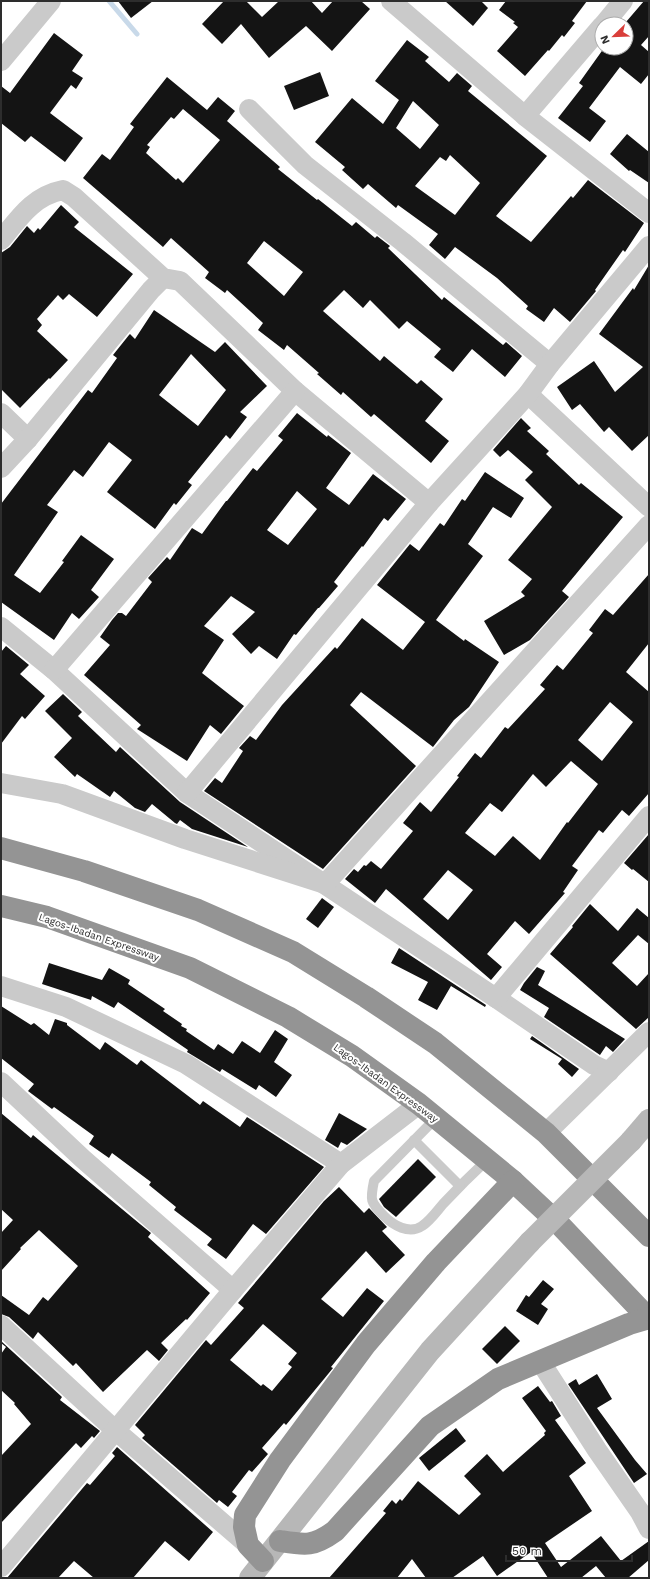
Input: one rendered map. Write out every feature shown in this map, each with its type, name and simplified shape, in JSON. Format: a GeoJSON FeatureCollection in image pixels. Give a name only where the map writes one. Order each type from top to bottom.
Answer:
{"type":"FeatureCollection","features":[{"type":"Feature","properties":{"kind":"highway"},"geometry":{"type":"LineString","coordinates":[[1,848],[84,871],[198,910],[293,952],[366,997],[435,1043],[546,1133],[646,1231]]}},
{"type":"Feature","properties":{"kind":"highway","name":"Lagos-Ibadan Expressway"},"geometry":{"type":"LineString","coordinates":[[1,906],[47,917],[190,968],[288,1017],[352,1056],[419,1104],[513,1181],[559,1224],[649,1319]]}},
{"type":"Feature","properties":{"kind":"highway"},"geometry":{"type":"LineString","coordinates":[[263,1561],[248,1545],[244,1527],[245,1516],[280,1460],[366,1344],[436,1262],[513,1181]]}},
{"type":"Feature","properties":{"kind":"highway"},"geometry":{"type":"LineString","coordinates":[[280,1541],[304,1545],[323,1539],[334,1531],[430,1426],[498,1380],[629,1324],[649,1319]]}},
{"type":"Feature","properties":{"kind":"main road"},"geometry":{"type":"LineString","coordinates":[[250,1578],[430,1351],[530,1242],[631,1141],[649,1120]]}},
{"type":"Feature","properties":{"kind":"street"},"geometry":{"type":"LineString","coordinates":[[1,61],[51,1]]}},
{"type":"Feature","properties":{"kind":"street"},"geometry":{"type":"LineString","coordinates":[[390,1],[525,116],[649,213]]}},
{"type":"Feature","properties":{"kind":"street"},"geometry":{"type":"LineString","coordinates":[[610,16],[623,1]]}},
{"type":"Feature","properties":{"kind":"street"},"geometry":{"type":"LineString","coordinates":[[525,116],[594,36]]}},
{"type":"Feature","properties":{"kind":"street"},"geometry":{"type":"LineString","coordinates":[[249,109],[305,165],[403,242],[550,364]]}},
{"type":"Feature","properties":{"kind":"street"},"geometry":{"type":"LineString","coordinates":[[1,240],[32,203],[51,192],[63,190],[74,197],[163,278],[180,280],[295,391],[429,502]]}},
{"type":"Feature","properties":{"kind":"street"},"geometry":{"type":"LineString","coordinates":[[187,793],[429,502],[528,394],[550,364],[643,267],[649,246]]}},
{"type":"Feature","properties":{"kind":"street"},"geometry":{"type":"LineString","coordinates":[[1,468],[28,439],[146,296],[163,278]]}},
{"type":"Feature","properties":{"kind":"street"},"geometry":{"type":"LineString","coordinates":[[54,670],[295,391]]}},
{"type":"Feature","properties":{"kind":"street"},"geometry":{"type":"LineString","coordinates":[[528,394],[649,507]]}},
{"type":"Feature","properties":{"kind":"street"},"geometry":{"type":"LineString","coordinates":[[1,413],[28,439]]}},
{"type":"Feature","properties":{"kind":"street"},"geometry":{"type":"LineString","coordinates":[[325,884],[649,525]]}},
{"type":"Feature","properties":{"kind":"street"},"geometry":{"type":"LineString","coordinates":[[1,627],[54,670],[187,793],[496,998],[594,1065],[609,1072]]}},
{"type":"Feature","properties":{"kind":"street"},"geometry":{"type":"LineString","coordinates":[[1,783],[62,794],[186,839],[325,884]]}},
{"type":"Feature","properties":{"kind":"street"},"geometry":{"type":"LineString","coordinates":[[496,998],[649,816]]}},
{"type":"Feature","properties":{"kind":"street"},"geometry":{"type":"LineString","coordinates":[[1,986],[66,1007],[186,1064],[341,1164]]}},
{"type":"Feature","properties":{"kind":"street"},"geometry":{"type":"LineString","coordinates":[[546,1133],[649,1032]]}},
{"type":"Feature","properties":{"kind":"street"},"geometry":{"type":"LineString","coordinates":[[1,1082],[83,1159],[233,1290]]}},
{"type":"Feature","properties":{"kind":"street"},"geometry":{"type":"LineString","coordinates":[[1,1567],[233,1290],[341,1164],[419,1104]]}},
{"type":"Feature","properties":{"kind":"street"},"geometry":{"type":"LineString","coordinates":[[1,1325],[115,1430],[248,1545]]}},
{"type":"Feature","properties":{"kind":"street"},"geometry":{"type":"LineString","coordinates":[[540,1361],[597,1450],[640,1512],[649,1529]]}},
{"type":"Feature","properties":{"kind":"lane"},"geometry":{"type":"LineString","coordinates":[[436,1118],[374,1181],[371,1194],[373,1205],[392,1224],[402,1229],[422,1227],[460,1186],[487,1160]]}},
{"type":"Feature","properties":{"kind":"lane"},"geometry":{"type":"LineString","coordinates":[[414,1140],[460,1186]]}},
{"type":"Feature","properties":{"kind":"building"},"geometry":{"type":"Polygon","coordinates":[[[118,1],[153,1],[131,18],[118,1]]]}},
{"type":"Feature","properties":{"kind":"building"},"geometry":{"type":"Polygon","coordinates":[[[224,1],[246,1],[262,17],[279,1],[311,1],[322,13],[333,1],[361,1],[370,9],[332,51],[306,26],[269,58],[241,24],[222,44],[202,24],[224,1]]]}},
{"type":"Feature","properties":{"kind":"building"},"geometry":{"type":"Polygon","coordinates":[[[445,1],[481,1],[488,8],[473,26],[445,1]]]}},
{"type":"Feature","properties":{"kind":"building"},"geometry":{"type":"Polygon","coordinates":[[[506,1],[587,1],[572,21],[575,23],[564,37],[562,35],[525,76],[497,51],[518,27],[513,23],[515,22],[499,10],[506,1]]]}},
{"type":"Feature","properties":{"kind":"building"},"geometry":{"type":"Polygon","coordinates":[[[644,1],[649,1],[649,36],[641,45],[649,52],[649,74],[641,84],[620,67],[589,108],[606,121],[590,142],[558,118],[583,86],[579,83],[598,56],[634,56],[634,16],[631,16],[644,1]]]}},
{"type":"Feature","properties":{"kind":"building"},"geometry":{"type":"Polygon","coordinates":[[[54,33],[83,55],[72,71],[83,78],[76,89],[71,85],[50,113],[83,138],[65,162],[31,136],[25,142],[1,123],[1,86],[10,93],[54,33]]]}},
{"type":"Feature","properties":{"kind":"building"},"geometry":{"type":"Polygon","coordinates":[[[407,40],[429,57],[425,61],[449,82],[457,73],[472,86],[468,91],[547,156],[496,216],[531,242],[571,196],[573,198],[588,180],[644,223],[625,252],[623,250],[595,290],[596,291],[570,322],[554,308],[544,322],[526,309],[528,306],[497,278],[455,247],[445,259],[429,245],[438,234],[398,205],[396,208],[368,184],[363,189],[342,170],[345,167],[315,142],[352,98],[383,124],[399,100],[375,81],[407,40]],[[413,101],[396,128],[420,149],[439,125],[413,101]],[[450,155],[446,161],[440,157],[415,186],[455,215],[480,183],[450,155]]]}},
{"type":"Feature","properties":{"kind":"building"},"geometry":{"type":"Polygon","coordinates":[[[320,72],[329,96],[294,110],[284,86],[320,72]]]}},
{"type":"Feature","properties":{"kind":"building"},"geometry":{"type":"Polygon","coordinates":[[[167,77],[207,110],[218,97],[235,111],[227,121],[280,167],[278,169],[352,226],[356,222],[375,238],[377,236],[390,246],[388,248],[442,300],[444,297],[503,345],[506,342],[522,356],[505,377],[472,349],[453,372],[434,357],[441,349],[407,321],[399,329],[370,300],[363,308],[344,290],[323,311],[380,361],[384,356],[417,384],[421,380],[443,399],[425,421],[449,441],[431,463],[374,414],[371,417],[343,392],[341,395],[287,345],[284,350],[258,330],[263,323],[227,290],[225,293],[205,278],[209,272],[171,238],[163,247],[83,178],[102,154],[110,160],[134,127],[130,124],[167,77]],[[183,109],[174,119],[171,117],[147,145],[150,147],[146,153],[176,180],[178,178],[183,183],[220,140],[183,109]],[[264,241],[247,263],[284,296],[303,272],[264,241]]]}},
{"type":"Feature","properties":{"kind":"building"},"geometry":{"type":"Polygon","coordinates":[[[627,134],[649,152],[649,183],[630,170],[629,171],[610,154],[627,134]]]}},
{"type":"Feature","properties":{"kind":"building"},"geometry":{"type":"Polygon","coordinates":[[[61,205],[79,222],[74,227],[133,274],[97,317],[69,294],[63,300],[58,295],[37,319],[42,325],[37,331],[68,360],[20,408],[1,389],[1,253],[10,247],[27,226],[34,233],[38,228],[40,230],[61,205]]]}},
{"type":"Feature","properties":{"kind":"building"},"geometry":{"type":"Polygon","coordinates":[[[649,265],[649,435],[632,451],[609,427],[604,432],[580,404],[572,410],[557,387],[594,361],[615,392],[643,367],[599,334],[633,288],[634,290],[649,265]]]}},
{"type":"Feature","properties":{"kind":"building"},"geometry":{"type":"Polygon","coordinates":[[[154,310],[215,352],[225,342],[267,386],[240,412],[247,417],[230,439],[226,435],[188,482],[192,485],[176,505],[174,503],[155,529],[107,492],[132,460],[109,442],[83,477],[74,470],[47,505],[58,512],[14,575],[40,593],[64,562],[62,561],[81,535],[114,559],[91,590],[99,597],[79,619],[72,613],[54,640],[1,602],[1,504],[88,390],[92,393],[117,358],[113,355],[129,335],[130,334],[135,339],[154,310]],[[191,354],[159,395],[198,426],[226,390],[191,354]]]}},
{"type":"Feature","properties":{"kind":"building"},"geometry":{"type":"Polygon","coordinates":[[[297,413],[327,437],[328,435],[351,453],[326,488],[349,505],[373,474],[406,499],[388,521],[384,518],[363,547],[362,546],[334,582],[338,586],[296,635],[294,634],[277,659],[259,646],[251,654],[232,634],[255,612],[231,596],[204,626],[224,640],[202,673],[244,706],[221,734],[210,725],[187,761],[137,729],[141,725],[84,675],[110,645],[100,637],[112,620],[118,613],[122,613],[126,616],[152,582],[148,578],[167,557],[170,560],[192,528],[202,534],[253,468],[257,471],[283,440],[278,436],[297,413]],[[297,491],[267,530],[288,545],[317,509],[297,491]]]}},
{"type":"Feature","properties":{"kind":"building"},"geometry":{"type":"Polygon","coordinates":[[[521,418],[531,428],[527,431],[549,451],[546,454],[579,485],[581,483],[623,517],[562,591],[569,597],[530,640],[504,655],[484,621],[525,596],[521,592],[532,579],[508,560],[552,507],[525,480],[533,472],[508,450],[500,457],[493,450],[521,418]]]}},
{"type":"Feature","properties":{"kind":"building"},"geometry":{"type":"Polygon","coordinates":[[[485,472],[524,498],[511,518],[493,507],[468,544],[483,556],[436,620],[464,641],[465,639],[499,662],[469,707],[454,720],[433,747],[361,692],[350,705],[416,766],[323,869],[204,791],[215,778],[222,783],[243,751],[239,748],[250,736],[256,740],[282,705],[335,647],[337,649],[362,618],[403,650],[425,622],[377,585],[410,544],[419,551],[440,523],[444,526],[462,499],[465,501],[485,472]]]}},
{"type":"Feature","properties":{"kind":"building"},"geometry":{"type":"Polygon","coordinates":[[[649,574],[649,643],[626,672],[649,692],[649,793],[629,816],[622,810],[603,833],[599,830],[572,866],[578,870],[563,892],[565,893],[529,934],[515,921],[487,954],[502,967],[491,980],[386,889],[375,903],[345,879],[354,869],[358,872],[364,865],[366,866],[371,861],[381,869],[413,831],[403,823],[420,802],[431,812],[459,777],[457,776],[475,753],[481,758],[505,727],[508,729],[545,689],[540,685],[557,665],[563,670],[593,633],[589,630],[605,609],[613,615],[649,574]],[[610,702],[578,740],[602,761],[633,722],[610,702]],[[571,761],[546,787],[533,774],[502,812],[490,803],[465,833],[495,856],[513,836],[540,860],[567,822],[568,823],[598,784],[571,761]],[[448,870],[423,899],[448,920],[473,890],[448,870]]]}},
{"type":"Feature","properties":{"kind":"building"},"geometry":{"type":"Polygon","coordinates":[[[6,646],[29,665],[20,674],[45,696],[25,719],[22,716],[1,744],[1,652],[6,646]]]}},
{"type":"Feature","properties":{"kind":"building"},"geometry":{"type":"Polygon","coordinates":[[[63,694],[82,712],[78,716],[116,752],[120,747],[180,802],[248,847],[192,829],[180,820],[177,824],[152,804],[145,812],[135,808],[114,791],[110,797],[77,774],[75,777],[54,757],[72,738],[45,711],[63,694]]]}},
{"type":"Feature","properties":{"kind":"building"},"geometry":{"type":"Polygon","coordinates":[[[649,834],[649,882],[624,863],[649,834]]]}},
{"type":"Feature","properties":{"kind":"building"},"geometry":{"type":"Polygon","coordinates":[[[322,898],[334,907],[318,928],[306,919],[322,898]]]}},
{"type":"Feature","properties":{"kind":"building"},"geometry":{"type":"Polygon","coordinates":[[[590,904],[618,931],[637,908],[649,918],[649,944],[638,935],[612,963],[637,986],[649,973],[649,1017],[636,1029],[550,954],[590,904]]]}},
{"type":"Feature","properties":{"kind":"building"},"geometry":{"type":"Polygon","coordinates":[[[399,948],[486,1005],[485,1007],[451,986],[437,1010],[418,1000],[428,982],[391,963],[399,948]]]}},
{"type":"Feature","properties":{"kind":"building"},"geometry":{"type":"Polygon","coordinates":[[[49,963],[102,980],[109,968],[130,980],[128,984],[165,1009],[163,1011],[182,1024],[181,1026],[187,1029],[186,1031],[214,1050],[218,1044],[233,1054],[242,1041],[260,1053],[275,1030],[288,1039],[274,1062],[292,1075],[276,1097],[259,1085],[256,1090],[222,1069],[220,1072],[187,1052],[188,1050],[118,1002],[114,1008],[92,996],[91,1000],[42,984],[49,963]]]}},
{"type":"Feature","properties":{"kind":"building"},"geometry":{"type":"Polygon","coordinates":[[[537,967],[545,971],[538,985],[625,1039],[613,1052],[606,1046],[600,1055],[544,1017],[549,1008],[520,990],[537,967]]]}},
{"type":"Feature","properties":{"kind":"building"},"geometry":{"type":"Polygon","coordinates":[[[1,1006],[31,1025],[34,1023],[49,1035],[55,1019],[67,1023],[67,1025],[100,1050],[105,1042],[137,1065],[141,1060],[200,1105],[203,1101],[240,1127],[247,1117],[324,1167],[266,1234],[253,1224],[226,1259],[207,1245],[212,1239],[174,1210],[176,1207],[149,1185],[151,1182],[112,1153],[109,1158],[89,1144],[94,1136],[54,1107],[52,1109],[28,1091],[34,1084],[1,1058],[1,1006]]]}},
{"type":"Feature","properties":{"kind":"building"},"geometry":{"type":"Polygon","coordinates":[[[532,1036],[579,1069],[572,1077],[558,1064],[562,1059],[530,1039],[532,1036]]]}},
{"type":"Feature","properties":{"kind":"building"},"geometry":{"type":"Polygon","coordinates":[[[1,1113],[31,1138],[33,1135],[151,1233],[148,1237],[210,1293],[187,1320],[186,1319],[161,1343],[168,1350],[159,1361],[147,1350],[103,1392],[76,1363],[73,1366],[38,1332],[33,1339],[9,1317],[1,1314],[1,1295],[29,1315],[43,1297],[48,1301],[78,1266],[39,1230],[20,1248],[21,1249],[1,1271],[1,1233],[13,1220],[1,1209],[1,1113]]]}},
{"type":"Feature","properties":{"kind":"building"},"geometry":{"type":"Polygon","coordinates":[[[339,1113],[367,1129],[347,1145],[341,1142],[338,1148],[325,1140],[339,1113]]]}},
{"type":"Feature","properties":{"kind":"building"},"geometry":{"type":"Polygon","coordinates":[[[418,1159],[436,1177],[396,1217],[384,1207],[379,1199],[418,1159]]]}},
{"type":"Feature","properties":{"kind":"building"},"geometry":{"type":"Polygon","coordinates":[[[339,1187],[364,1213],[369,1208],[387,1227],[382,1231],[405,1255],[386,1273],[366,1251],[321,1299],[343,1317],[367,1288],[384,1301],[331,1367],[333,1368],[286,1425],[284,1423],[262,1448],[268,1454],[252,1472],[249,1470],[232,1492],[237,1496],[228,1507],[219,1500],[217,1503],[142,1438],[145,1435],[135,1425],[206,1340],[211,1345],[244,1308],[238,1303],[324,1201],[339,1187]],[[263,1324],[230,1360],[261,1386],[263,1384],[272,1391],[292,1367],[288,1364],[297,1353],[263,1324]]]}},
{"type":"Feature","properties":{"kind":"building"},"geometry":{"type":"Polygon","coordinates":[[[543,1280],[554,1289],[541,1304],[548,1309],[538,1325],[516,1311],[526,1295],[529,1297],[543,1280]]]}},
{"type":"Feature","properties":{"kind":"building"},"geometry":{"type":"Polygon","coordinates":[[[505,1326],[520,1341],[497,1364],[482,1349],[505,1326]]]}},
{"type":"Feature","properties":{"kind":"building"},"geometry":{"type":"Polygon","coordinates":[[[1,1341],[62,1397],[60,1400],[100,1431],[94,1438],[92,1436],[81,1448],[76,1443],[1,1523],[1,1456],[31,1424],[14,1404],[15,1403],[1,1390],[1,1354],[6,1347],[1,1343],[1,1341]]]}},
{"type":"Feature","properties":{"kind":"building"},"geometry":{"type":"Polygon","coordinates":[[[597,1374],[612,1399],[597,1408],[647,1474],[634,1483],[568,1384],[576,1379],[579,1385],[597,1374]]]}},
{"type":"Feature","properties":{"kind":"building"},"geometry":{"type":"Polygon","coordinates":[[[538,1386],[550,1402],[552,1401],[561,1416],[555,1420],[586,1463],[569,1476],[592,1511],[545,1543],[561,1567],[601,1536],[621,1561],[649,1541],[649,1560],[628,1578],[606,1578],[596,1566],[581,1578],[548,1578],[531,1552],[497,1576],[483,1556],[452,1578],[426,1578],[412,1559],[397,1578],[329,1578],[386,1513],[383,1511],[392,1500],[396,1504],[400,1499],[402,1501],[418,1481],[459,1515],[481,1494],[464,1476],[487,1454],[503,1472],[545,1435],[544,1433],[546,1431],[522,1398],[538,1386]]]}},
{"type":"Feature","properties":{"kind":"building"},"geometry":{"type":"Polygon","coordinates":[[[456,1428],[466,1441],[429,1471],[419,1458],[456,1428]]]}},
{"type":"Feature","properties":{"kind":"building"},"geometry":{"type":"Polygon","coordinates":[[[117,1447],[213,1532],[189,1561],[165,1541],[133,1578],[94,1578],[74,1561],[58,1578],[7,1578],[87,1483],[90,1485],[115,1456],[112,1453],[117,1447]]]}},
{"type":"Feature","properties":{"kind":"waterway"},"geometry":{"type":"LineString","coordinates":[[109,1],[137,34]]}}]}
